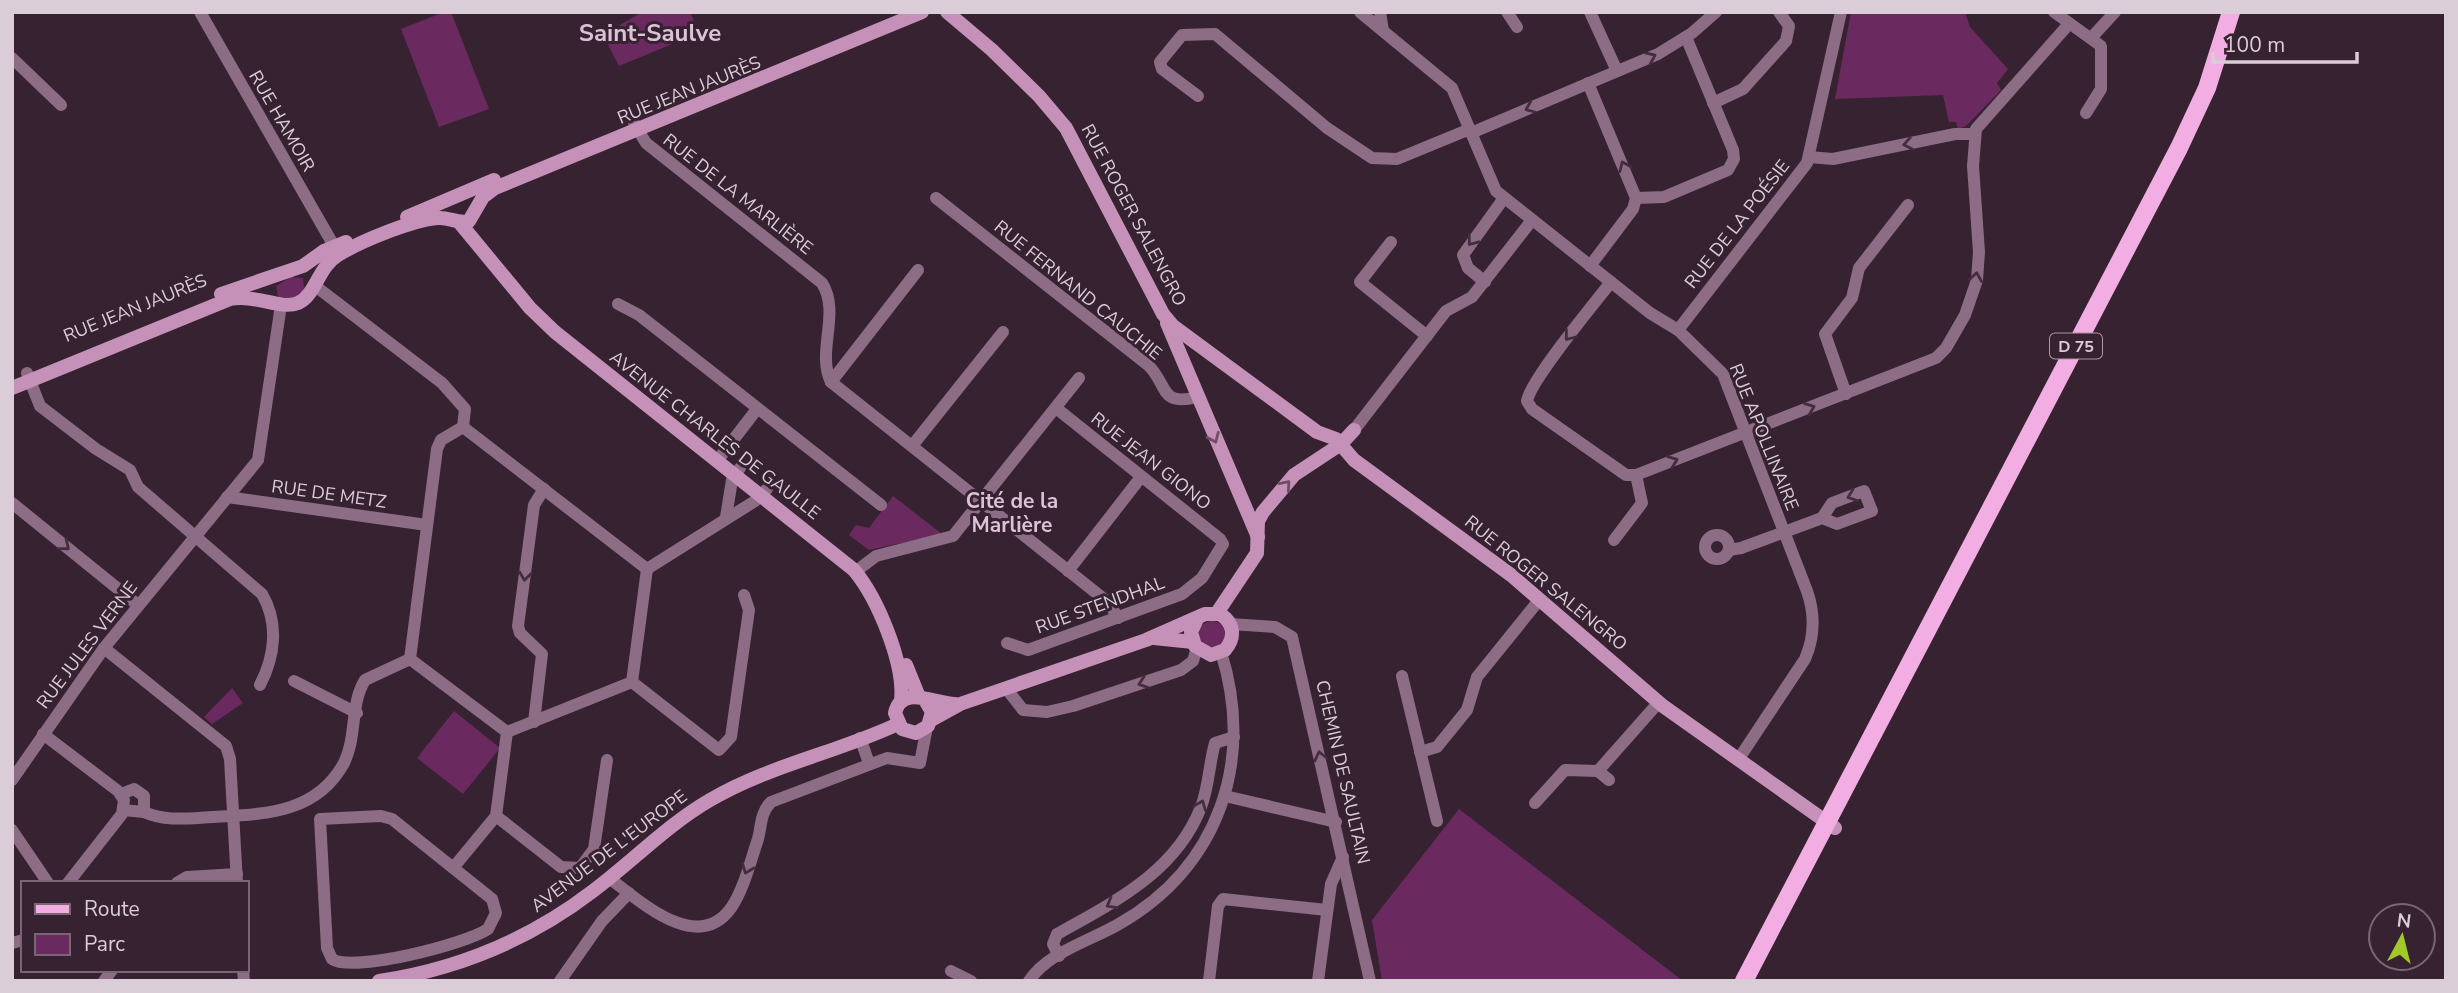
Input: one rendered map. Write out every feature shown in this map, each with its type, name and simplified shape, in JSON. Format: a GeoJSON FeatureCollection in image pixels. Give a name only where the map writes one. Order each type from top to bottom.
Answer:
{"type":"FeatureCollection","features":[{"type":"Feature","properties":{"kind":"main road","name":"D 75"},"geometry":{"type":"LineString","coordinates":[[1752,981],[1906,673],[2186,134],[2207,88],[2231,12]]}},
{"type":"Feature","properties":{"kind":"main road","name":"D 75"},"geometry":{"type":"LineString","coordinates":[[1744,981],[1831,824]]}},
{"type":"Feature","properties":{"kind":"street","name":"RUE HAMOIR"},"geometry":{"type":"LineString","coordinates":[[200,12],[334,246]]}},
{"type":"Feature","properties":{"kind":"street","name":"RUE JEAN JAURÈS"},"geometry":{"type":"LineString","coordinates":[[475,213],[483,197],[495,188],[905,12]]}},
{"type":"Feature","properties":{"kind":"street","name":"RUE JEAN JAURÈS"},"geometry":{"type":"LineString","coordinates":[[12,388],[28,377],[229,290],[296,268],[334,246],[922,12]]}},
{"type":"Feature","properties":{"kind":"street","name":"RUE ROGER SALENGRO"},"geometry":{"type":"LineString","coordinates":[[947,12],[961,19],[1039,96],[1066,128],[1163,314],[1194,342],[1322,434],[1341,444],[1359,464],[1540,599],[1659,702],[1831,824]]}},
{"type":"Feature","properties":{"kind":"street","name":"RUE APOLLINAIRE"},"geometry":{"type":"LineString","coordinates":[[1360,12],[1452,88],[1491,184],[1504,198],[1659,320],[1678,330],[1687,342],[1719,367],[1811,601],[1811,642],[1805,659],[1738,760]]}},
{"type":"Feature","properties":{"kind":"street"},"geometry":{"type":"LineString","coordinates":[[1380,12],[1383,31]]}},
{"type":"Feature","properties":{"kind":"street"},"geometry":{"type":"LineString","coordinates":[[1507,12],[1517,27]]}},
{"type":"Feature","properties":{"kind":"street"},"geometry":{"type":"LineString","coordinates":[[1590,12],[1617,71]]}},
{"type":"Feature","properties":{"kind":"street"},"geometry":{"type":"LineString","coordinates":[[1198,96],[1162,69],[1160,62],[1182,35],[1215,34],[1327,128],[1372,158],[1397,159],[1658,54],[1686,37],[1716,12]]}},
{"type":"Feature","properties":{"kind":"street"},"geometry":{"type":"LineString","coordinates":[[1713,103],[1740,92],[1788,38],[1789,26],[1779,12]]}},
{"type":"Feature","properties":{"kind":"street","name":"RUE DE LA POÉSIE"},"geometry":{"type":"LineString","coordinates":[[1678,330],[1800,173],[1809,157],[1841,12]]}},
{"type":"Feature","properties":{"kind":"street"},"geometry":{"type":"LineString","coordinates":[[2054,12],[2068,25],[2092,37],[2101,46],[2103,78],[2098,97],[2086,113]]}},
{"type":"Feature","properties":{"kind":"street"},"geometry":{"type":"LineString","coordinates":[[2092,37],[2115,12]]}},
{"type":"Feature","properties":{"kind":"street"},"geometry":{"type":"LineString","coordinates":[[1611,282],[1530,390],[1527,401],[1532,409],[1617,472],[1636,475],[1936,358],[1946,348],[1967,310],[1978,265],[1973,166],[1975,134],[1981,120],[2068,25]]}},
{"type":"Feature","properties":{"kind":"street"},"geometry":{"type":"LineString","coordinates":[[1636,198],[1664,197],[1730,168],[1734,153],[1686,37]]}},
{"type":"Feature","properties":{"kind":"street"},"geometry":{"type":"LineString","coordinates":[[12,58],[61,105]]}},
{"type":"Feature","properties":{"kind":"street"},"geometry":{"type":"LineString","coordinates":[[1588,83],[1636,198],[1633,209],[1590,265]]}},
{"type":"Feature","properties":{"kind":"street","name":"RUE DE LA MARLIÈRE"},"geometry":{"type":"LineString","coordinates":[[636,127],[646,143],[820,281],[825,288],[830,307],[827,366],[831,382]]}},
{"type":"Feature","properties":{"kind":"street"},"geometry":{"type":"LineString","coordinates":[[1809,157],[1833,159],[1958,134],[1975,134]]}},
{"type":"Feature","properties":{"kind":"street"},"geometry":{"type":"LineString","coordinates":[[337,302],[305,298],[325,266],[343,252],[416,222],[438,218],[457,221],[468,222],[475,213],[472,199],[457,198],[450,208],[457,221]]}},
{"type":"Feature","properties":{"kind":"street","name":"RUE FERNAND CAUCHIE"},"geometry":{"type":"LineString","coordinates":[[936,198],[1148,365],[1166,395],[1180,400],[1197,397]]}},
{"type":"Feature","properties":{"kind":"street"},"geometry":{"type":"LineString","coordinates":[[1485,282],[1468,268],[1462,255],[1504,198]]}},
{"type":"Feature","properties":{"kind":"street"},"geometry":{"type":"LineString","coordinates":[[1846,394],[1825,334],[1852,298],[1859,268],[1908,205]]}},
{"type":"Feature","properties":{"kind":"street","name":"AVENUE CHARLES DE GAULLE"},"geometry":{"type":"LineString","coordinates":[[475,213],[485,237],[555,321],[859,569],[884,601],[922,699]]}},
{"type":"Feature","properties":{"kind":"street"},"geometry":{"type":"LineString","coordinates":[[960,704],[909,696],[901,701],[895,713],[898,724],[911,733],[960,704],[1146,640],[1198,617],[1217,613],[1255,557],[1258,521],[1263,512],[1294,475],[1341,444],[1354,430],[1446,311],[1469,300],[1532,220]]}},
{"type":"Feature","properties":{"kind":"street","name":"AVENUE CHARLES DE GAULLE"},"geometry":{"type":"LineString","coordinates":[[457,221],[550,327],[719,457]]}},
{"type":"Feature","properties":{"kind":"street"},"geometry":{"type":"LineString","coordinates":[[1391,242],[1360,282],[1427,336]]}},
{"type":"Feature","properties":{"kind":"street"},"geometry":{"type":"LineString","coordinates":[[296,268],[307,272],[314,283],[337,302],[445,385],[465,409],[466,420],[463,427],[438,445],[410,659]]}},
{"type":"Feature","properties":{"kind":"street"},"geometry":{"type":"LineString","coordinates":[[918,270],[831,382],[1109,603],[1118,618]]}},
{"type":"Feature","properties":{"kind":"street"},"geometry":{"type":"LineString","coordinates":[[275,277],[269,289],[277,303]]}},
{"type":"Feature","properties":{"kind":"street","name":"RUE JEAN JAURÈS"},"geometry":{"type":"LineString","coordinates":[[12,379],[28,377],[230,299],[257,297],[277,303],[295,303],[305,298]]}},
{"type":"Feature","properties":{"kind":"street","name":"RUE JULES VERNE"},"geometry":{"type":"LineString","coordinates":[[12,780],[104,649],[261,452],[277,303]]}},
{"type":"Feature","properties":{"kind":"street"},"geometry":{"type":"LineString","coordinates":[[618,303],[639,315],[881,505]]}},
{"type":"Feature","properties":{"kind":"street"},"geometry":{"type":"LineString","coordinates":[[1163,314],[1258,537]]}},
{"type":"Feature","properties":{"kind":"street"},"geometry":{"type":"LineString","coordinates":[[912,446],[1003,332]]}},
{"type":"Feature","properties":{"kind":"street"},"geometry":{"type":"LineString","coordinates":[[1180,352],[1185,344],[1194,342]]}},
{"type":"Feature","properties":{"kind":"street"},"geometry":{"type":"LineString","coordinates":[[28,377],[40,406],[133,474],[138,487],[252,583],[265,598],[271,620],[273,644],[260,685]]}},
{"type":"Feature","properties":{"kind":"street"},"geometry":{"type":"LineString","coordinates":[[859,569],[876,556],[948,539],[982,501],[1079,379]]}},
{"type":"Feature","properties":{"kind":"street","name":"RUE JEAN GIONO"},"geometry":{"type":"LineString","coordinates":[[1056,408],[1223,542]]}},
{"type":"Feature","properties":{"kind":"street"},"geometry":{"type":"LineString","coordinates":[[719,457],[757,409]]}},
{"type":"Feature","properties":{"kind":"street"},"geometry":{"type":"LineString","coordinates":[[463,427],[647,569]]}},
{"type":"Feature","properties":{"kind":"street"},"geometry":{"type":"LineString","coordinates":[[1314,461],[1320,450],[1322,434],[1354,430]]}},
{"type":"Feature","properties":{"kind":"street"},"geometry":{"type":"LineString","coordinates":[[726,517],[737,472]]}},
{"type":"Feature","properties":{"kind":"street"},"geometry":{"type":"LineString","coordinates":[[1614,540],[1642,503],[1636,475]]}},
{"type":"Feature","properties":{"kind":"street"},"geometry":{"type":"LineString","coordinates":[[1068,571],[1142,477]]}},
{"type":"Feature","properties":{"kind":"street"},"geometry":{"type":"LineString","coordinates":[[534,722],[542,654],[520,633],[518,626],[534,508],[544,489]]}},
{"type":"Feature","properties":{"kind":"street"},"geometry":{"type":"LineString","coordinates":[[632,682],[647,569],[764,493]]}},
{"type":"Feature","properties":{"kind":"street","name":"RUE DE METZ"},"geometry":{"type":"LineString","coordinates":[[227,498],[427,525]]}},
{"type":"Feature","properties":{"kind":"street"},"geometry":{"type":"LineString","coordinates":[[12,503],[138,606]]}},
{"type":"Feature","properties":{"kind":"street"},"geometry":{"type":"LineString","coordinates":[[1246,508],[1252,513],[1263,512]]}},
{"type":"Feature","properties":{"kind":"street"},"geometry":{"type":"LineString","coordinates":[[1729,550],[1822,518]]}},
{"type":"Feature","properties":{"kind":"street","name":"RUE STENDHAL"},"geometry":{"type":"LineString","coordinates":[[1007,643],[1028,650],[1171,599],[1193,587],[1205,574],[1223,542]]}},
{"type":"Feature","properties":{"kind":"street","name":"AVENUE CHARLES DE GAULLE"},"geometry":{"type":"LineString","coordinates":[[859,569],[883,622],[901,677],[901,701]]}},
{"type":"Feature","properties":{"kind":"street"},"geometry":{"type":"LineString","coordinates":[[632,682],[719,750],[727,745],[731,737],[749,610],[744,595]]}},
{"type":"Feature","properties":{"kind":"street"},"geometry":{"type":"LineString","coordinates":[[1420,752],[1437,747],[1467,710],[1477,677],[1540,599]]}},
{"type":"Feature","properties":{"kind":"street"},"geometry":{"type":"LineString","coordinates":[[1146,640],[1170,638],[1194,645],[1208,654],[1221,652],[1232,639],[1230,624],[1217,613]]}},
{"type":"Feature","properties":{"kind":"street"},"geometry":{"type":"LineString","coordinates":[[1006,688],[1023,710],[1057,710],[1181,670],[1191,663],[1194,645],[1191,629],[1198,617]]}},
{"type":"Feature","properties":{"kind":"street","name":"CHEMIN DE SAULTAIN"},"geometry":{"type":"LineString","coordinates":[[1230,624],[1275,627],[1292,637],[1370,981]]}},
{"type":"Feature","properties":{"kind":"street"},"geometry":{"type":"LineString","coordinates":[[104,649],[226,746],[230,760],[237,878],[187,877],[180,881]]}},
{"type":"Feature","properties":{"kind":"street"},"geometry":{"type":"LineString","coordinates":[[1029,981],[1043,966],[1144,909],[1180,877],[1212,828],[1225,796],[1234,737],[1230,687],[1221,652]]}},
{"type":"Feature","properties":{"kind":"street"},"geometry":{"type":"LineString","coordinates":[[123,810],[173,819],[274,814],[304,803],[325,788],[341,767],[351,744],[365,680],[410,659]]}},
{"type":"Feature","properties":{"kind":"street"},"geometry":{"type":"LineString","coordinates":[[410,659],[507,732]]}},
{"type":"Feature","properties":{"kind":"street"},"geometry":{"type":"LineString","coordinates":[[1402,676],[1437,821]]}},
{"type":"Feature","properties":{"kind":"street"},"geometry":{"type":"LineString","coordinates":[[294,681],[357,713]]}},
{"type":"Feature","properties":{"kind":"street"},"geometry":{"type":"LineString","coordinates":[[507,732],[632,682]]}},
{"type":"Feature","properties":{"kind":"street"},"geometry":{"type":"LineString","coordinates":[[609,878],[662,915],[689,927],[702,928],[713,923],[729,910],[734,902],[758,841],[761,817],[767,805],[777,797],[859,770],[869,762],[891,757],[920,763],[931,709],[922,699]]}},
{"type":"Feature","properties":{"kind":"street"},"geometry":{"type":"LineString","coordinates":[[1598,771],[1659,702]]}},
{"type":"Feature","properties":{"kind":"street","name":"AVENUE DE L'EUROPE"},"geometry":{"type":"LineString","coordinates":[[379,981],[447,967],[499,949],[551,921],[609,878],[665,829],[728,790],[772,769],[898,724]]}},
{"type":"Feature","properties":{"kind":"street"},"geometry":{"type":"LineString","coordinates":[[453,868],[496,816],[507,732]]}},
{"type":"Feature","properties":{"kind":"street"},"geometry":{"type":"LineString","coordinates":[[43,734],[121,794],[123,810],[70,881]]}},
{"type":"Feature","properties":{"kind":"street"},"geometry":{"type":"LineString","coordinates":[[1059,956],[1053,944],[1057,934],[1129,894],[1165,863],[1200,808],[1215,743],[1234,737]]}},
{"type":"Feature","properties":{"kind":"street"},"geometry":{"type":"LineString","coordinates":[[860,738],[869,762]]}},
{"type":"Feature","properties":{"kind":"street"},"geometry":{"type":"LineString","coordinates":[[496,816],[561,867],[580,868],[594,849],[607,760]]}},
{"type":"Feature","properties":{"kind":"street"},"geometry":{"type":"LineString","coordinates":[[1535,803],[1565,770],[1598,771],[1609,780]]}},
{"type":"Feature","properties":{"kind":"street"},"geometry":{"type":"LineString","coordinates":[[121,794],[139,791],[144,796],[144,812]]}},
{"type":"Feature","properties":{"kind":"street"},"geometry":{"type":"LineString","coordinates":[[1225,796],[1336,822]]}},
{"type":"Feature","properties":{"kind":"street"},"geometry":{"type":"LineString","coordinates":[[304,803],[320,820],[327,948],[331,959],[338,963],[402,957],[440,948],[486,931],[495,917],[494,902],[388,817],[320,820]]}},
{"type":"Feature","properties":{"kind":"street"},"geometry":{"type":"LineString","coordinates":[[12,830],[47,881]]}},
{"type":"Feature","properties":{"kind":"street"},"geometry":{"type":"LineString","coordinates":[[1318,981],[1332,881],[1343,858]]}},
{"type":"Feature","properties":{"kind":"street"},"geometry":{"type":"LineString","coordinates":[[1165,863],[1180,877]]}},
{"type":"Feature","properties":{"kind":"street"},"geometry":{"type":"LineString","coordinates":[[560,981],[602,921],[629,893]]}},
{"type":"Feature","properties":{"kind":"street"},"geometry":{"type":"LineString","coordinates":[[1209,981],[1218,906],[1223,899],[1327,910]]}},
{"type":"Feature","properties":{"kind":"green space"},"geometry":{"type":"Polygon","coordinates":[[[444,12],[451,12],[489,109],[439,127],[401,29],[444,12]]]}},
{"type":"Feature","properties":{"kind":"green space"},"geometry":{"type":"Polygon","coordinates":[[[642,12],[690,12],[699,33],[619,66],[603,35],[642,12]]]}},
{"type":"Feature","properties":{"kind":"green space"},"geometry":{"type":"Polygon","coordinates":[[[1851,12],[1965,12],[1970,27],[2008,69],[1997,83],[2001,90],[1966,126],[1958,129],[1956,122],[1949,122],[1943,95],[1835,99],[1851,12]]]}},
{"type":"Feature","properties":{"kind":"green space"},"geometry":{"type":"Polygon","coordinates":[[[291,277],[303,278],[304,290],[294,297],[278,297],[276,286],[291,277]]]}},
{"type":"Feature","properties":{"kind":"green space"},"geometry":{"type":"Polygon","coordinates":[[[893,496],[942,534],[869,550],[849,535],[856,525],[869,528],[893,496]]]}},
{"type":"Feature","properties":{"kind":"green space"},"geometry":{"type":"Polygon","coordinates":[[[1212,621],[1222,624],[1225,634],[1222,644],[1212,647],[1202,644],[1199,634],[1202,624],[1212,621]]]}},
{"type":"Feature","properties":{"kind":"green space"},"geometry":{"type":"Polygon","coordinates":[[[232,688],[243,703],[212,724],[204,717],[232,688]]]}},
{"type":"Feature","properties":{"kind":"green space"},"geometry":{"type":"Polygon","coordinates":[[[454,711],[500,748],[463,794],[417,758],[454,711]]]}},
{"type":"Feature","properties":{"kind":"green space"},"geometry":{"type":"Polygon","coordinates":[[[1459,809],[1683,981],[1382,981],[1372,920],[1459,809]]]}},
{"type":"Feature","properties":{"kind":"district","name":"Saint-Saulve"},"geometry":{"type":"Point","coordinates":[650,33]}},
{"type":"Feature","properties":{"kind":"district","name":"Cité de la Marlière"},"geometry":{"type":"Point","coordinates":[1012,513]}}]}
